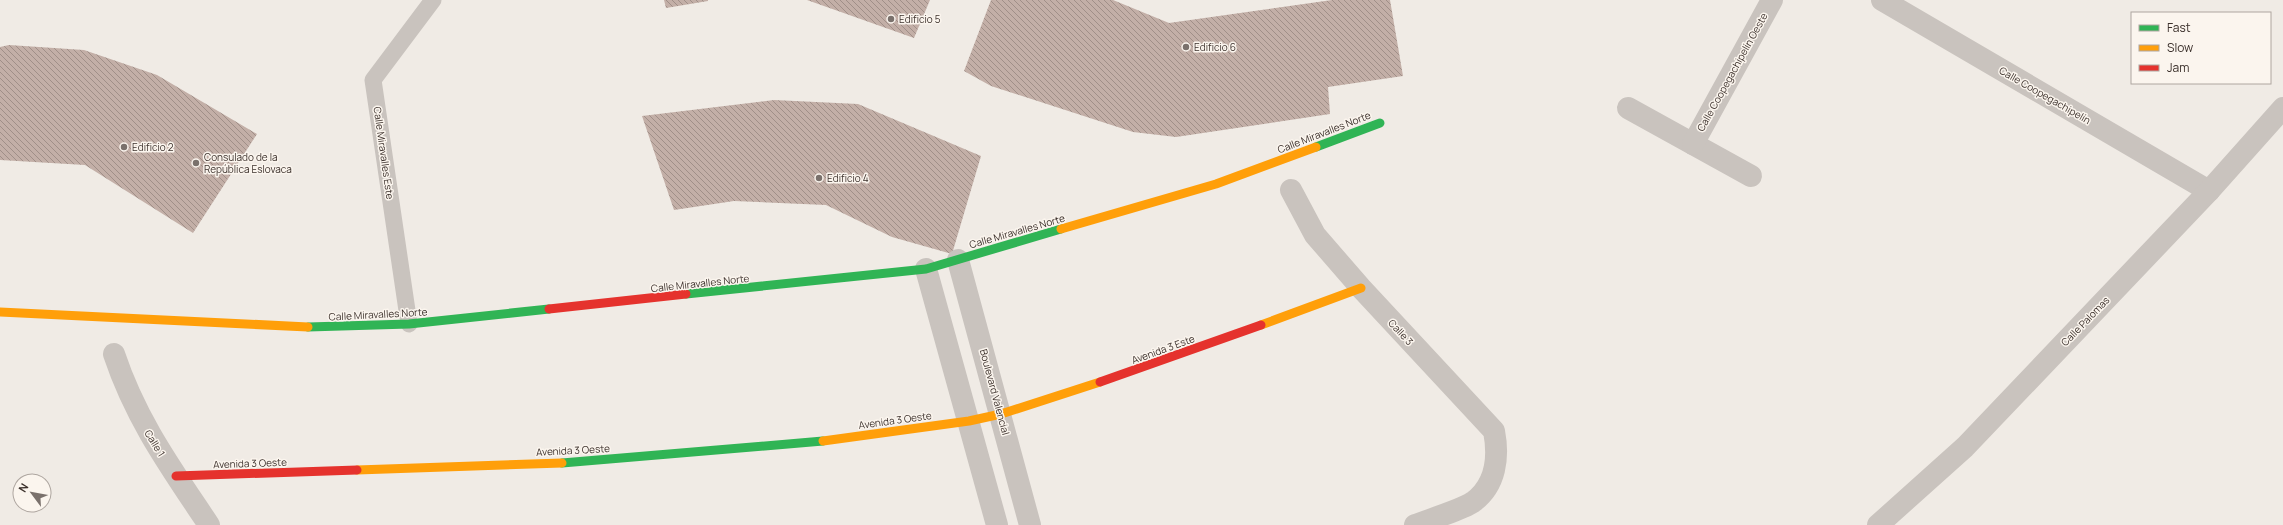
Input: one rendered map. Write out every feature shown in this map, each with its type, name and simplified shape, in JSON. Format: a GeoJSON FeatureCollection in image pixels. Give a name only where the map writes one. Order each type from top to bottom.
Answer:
{"type":"FeatureCollection","features":[{"type":"Feature","properties":{"kind":"street","name":"Calle Coopegachipelín Oeste"},"geometry":{"type":"LineString","coordinates":[[1693,144],[1772,0]]}},
{"type":"Feature","properties":{"kind":"street","name":"Calle Coopegachipelín"},"geometry":{"type":"LineString","coordinates":[[1882,0],[2209,191]]}},
{"type":"Feature","properties":{"kind":"street"},"geometry":{"type":"LineString","coordinates":[[1628,108],[1751,176]]}},
{"type":"Feature","properties":{"kind":"street","name":"Calle Palomas"},"geometry":{"type":"LineString","coordinates":[[1878,525],[1966,447],[2209,191],[2283,108]]}},
{"type":"Feature","properties":{"kind":"street","name":"Calle Miravalles Norte"},"geometry":{"type":"LineString","coordinates":[[0,312],[324,328],[409,324],[926,269],[1216,184],[1380,123]]}},
{"type":"Feature","properties":{"kind":"street","name":"Calle 3"},"geometry":{"type":"LineString","coordinates":[[1291,190],[1315,235],[1361,288],[1494,431],[1497,461],[1485,490],[1473,502],[1416,525]]}},
{"type":"Feature","properties":{"kind":"street","name":"Boulevard Valencial"},"geometry":{"type":"LineString","coordinates":[[958,260],[1030,525]]}},
{"type":"Feature","properties":{"kind":"street"},"geometry":{"type":"LineString","coordinates":[[926,269],[997,525]]}},
{"type":"Feature","properties":{"kind":"street","name":"Avenida 3 Este"},"geometry":{"type":"LineString","coordinates":[[969,421],[1001,414],[1143,368],[1361,288]]}},
{"type":"Feature","properties":{"kind":"street","name":"Calle 1"},"geometry":{"type":"LineString","coordinates":[[114,354],[124,386],[139,417],[209,525]]}},
{"type":"Feature","properties":{"kind":"street","name":"Avenida 3 Oeste"},"geometry":{"type":"LineString","coordinates":[[176,476],[586,462],[808,443],[969,421]]}},
{"type":"Feature","properties":{"kind":"lane","name":"Calle Miravalles Este"},"geometry":{"type":"LineString","coordinates":[[409,324],[373,80],[433,0]]}},
{"type":"Feature","properties":{"kind":"building"},"geometry":{"type":"Polygon","coordinates":[[[664,0],[708,0],[708,1],[666,8],[664,0]]]}},
{"type":"Feature","properties":{"kind":"building","name":"Edificio 5"},"geometry":{"type":"Polygon","coordinates":[[[807,0],[930,0],[914,38],[807,0]]]}},
{"type":"Feature","properties":{"kind":"building","name":"Edificio 6"},"geometry":{"type":"Polygon","coordinates":[[[991,0],[1113,0],[1169,23],[1332,0],[1390,0],[1403,76],[1328,87],[1330,114],[1176,137],[1133,132],[991,86],[964,71],[991,0]]]}},
{"type":"Feature","properties":{"kind":"building","name":"Edificio 2"},"geometry":{"type":"Polygon","coordinates":[[[9,45],[84,50],[157,75],[257,134],[193,233],[85,165],[0,160],[0,47],[9,45]]]}},
{"type":"Feature","properties":{"kind":"building","name":"Edificio 4"},"geometry":{"type":"Polygon","coordinates":[[[774,100],[858,104],[981,156],[952,254],[892,237],[826,205],[734,201],[674,210],[642,116],[774,100]]]}},
{"type":"Feature","properties":{"kind":"traffic: fast"},"geometry":{"type":"LineString","coordinates":[[1316,147],[1380,123]]}},
{"type":"Feature","properties":{"kind":"traffic: fast"},"geometry":{"type":"LineString","coordinates":[[686,294],[926,269],[1061,229]]}},
{"type":"Feature","properties":{"kind":"traffic: fast"},"geometry":{"type":"LineString","coordinates":[[308,327],[409,324],[549,309]]}},
{"type":"Feature","properties":{"kind":"traffic: fast"},"geometry":{"type":"LineString","coordinates":[[562,463],[823,441]]}},
{"type":"Feature","properties":{"kind":"traffic: slow"},"geometry":{"type":"LineString","coordinates":[[1061,229],[1216,184],[1316,147]]}},
{"type":"Feature","properties":{"kind":"traffic: slow"},"geometry":{"type":"LineString","coordinates":[[1261,325],[1361,288]]}},
{"type":"Feature","properties":{"kind":"traffic: slow"},"geometry":{"type":"LineString","coordinates":[[0,312],[308,327]]}},
{"type":"Feature","properties":{"kind":"traffic: slow"},"geometry":{"type":"LineString","coordinates":[[823,441],[969,421],[1001,414],[1100,382]]}},
{"type":"Feature","properties":{"kind":"traffic: slow"},"geometry":{"type":"LineString","coordinates":[[357,470],[562,463]]}},
{"type":"Feature","properties":{"kind":"traffic: jam"},"geometry":{"type":"LineString","coordinates":[[549,309],[686,294]]}},
{"type":"Feature","properties":{"kind":"traffic: jam"},"geometry":{"type":"LineString","coordinates":[[1100,382],[1261,325]]}},
{"type":"Feature","properties":{"kind":"traffic: jam"},"geometry":{"type":"LineString","coordinates":[[176,476],[357,470]]}},
{"type":"Feature","properties":{"kind":"place","name":"Edificio 5"},"geometry":{"type":"Point","coordinates":[891,19]}},
{"type":"Feature","properties":{"kind":"place","name":"Edificio 6"},"geometry":{"type":"Point","coordinates":[1186,47]}},
{"type":"Feature","properties":{"kind":"place","name":"Edificio 2"},"geometry":{"type":"Point","coordinates":[124,147]}},
{"type":"Feature","properties":{"kind":"place","name":"Consulado de la República Eslovaca"},"geometry":{"type":"Point","coordinates":[196,163]}},
{"type":"Feature","properties":{"kind":"place","name":"Edificio 4"},"geometry":{"type":"Point","coordinates":[819,178]}}]}
